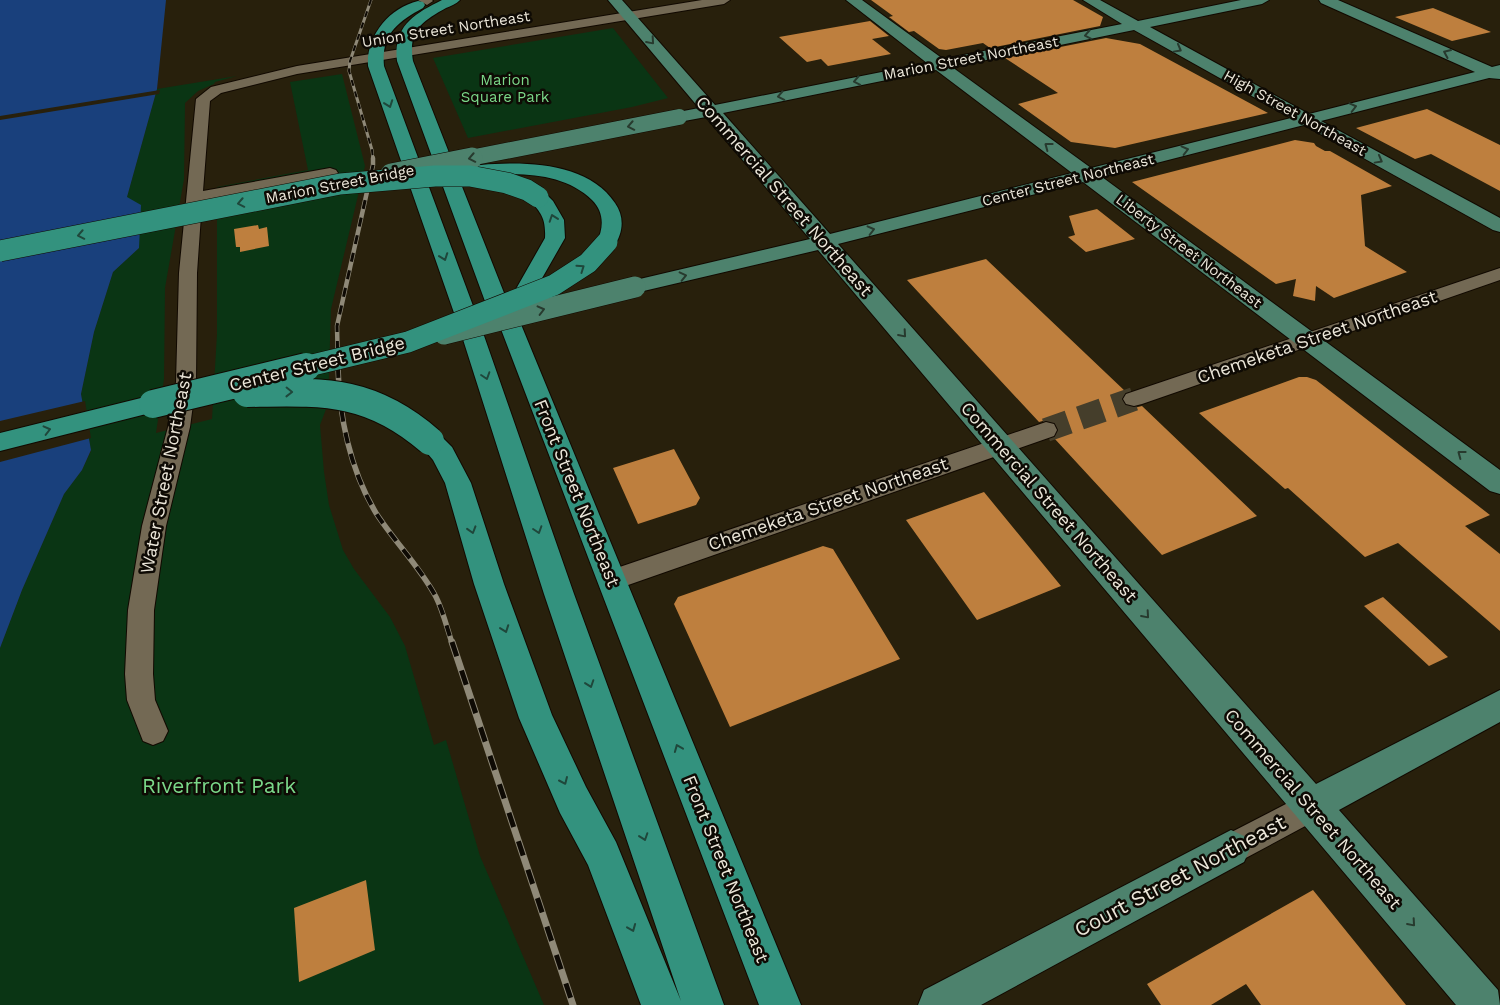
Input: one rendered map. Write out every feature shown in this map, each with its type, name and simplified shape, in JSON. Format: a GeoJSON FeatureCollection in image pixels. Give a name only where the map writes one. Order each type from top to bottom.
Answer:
{"type":"FeatureCollection","features":[{"type":"Feature","properties":{"kind":"highway","name":"Front Street Northeast"},"geometry":{"type":"LineString","coordinates":[[453,0],[427,4],[407,12],[388,27],[377,40],[389,55],[405,61],[497,304],[510,324],[780,1005]]}},
{"type":"Feature","properties":{"kind":"highway","name":"Front Street Northeast"},"geometry":{"type":"LineString","coordinates":[[389,55],[404,38],[427,4]]}},
{"type":"Feature","properties":{"kind":"highway"},"geometry":{"type":"LineString","coordinates":[[389,55],[471,330],[559,594],[703,1005]]}},
{"type":"Feature","properties":{"kind":"highway"},"geometry":{"type":"LineString","coordinates":[[408,342],[554,285],[588,263],[607,242],[612,228],[610,210],[596,193],[572,180],[542,172],[508,169],[478,170],[448,175]]}},
{"type":"Feature","properties":{"kind":"highway"},"geometry":{"type":"LineString","coordinates":[[335,178],[470,176],[507,182],[527,190],[538,197],[553,215],[556,230],[555,238],[526,287],[510,324]]}},
{"type":"Feature","properties":{"kind":"highway","name":"Marion Street Bridge"},"geometry":{"type":"LineString","coordinates":[[0,251],[335,178]]}},
{"type":"Feature","properties":{"kind":"highway","name":"Center Street Bridge"},"geometry":{"type":"LineString","coordinates":[[0,442],[408,342]]}},
{"type":"Feature","properties":{"kind":"highway"},"geometry":{"type":"LineString","coordinates":[[153,404],[242,394],[328,393],[364,403],[394,415],[430,441],[443,454],[458,483],[489,584],[536,718],[573,800],[603,855],[662,1005]]}},
{"type":"Feature","properties":{"kind":"main road","name":"Commercial Street Northeast"},"geometry":{"type":"LineString","coordinates":[[615,0],[871,297],[1025,437],[1311,806],[1483,1005]]}},
{"type":"Feature","properties":{"kind":"main road","name":"Liberty Street Northeast"},"geometry":{"type":"LineString","coordinates":[[853,0],[1500,484]]}},
{"type":"Feature","properties":{"kind":"main road","name":"High Street Northeast"},"geometry":{"type":"LineString","coordinates":[[1090,0],[1500,226]]}},
{"type":"Feature","properties":{"kind":"main road","name":"Marion Street Northeast"},"geometry":{"type":"LineString","coordinates":[[679,117],[1262,0]]}},
{"type":"Feature","properties":{"kind":"main road"},"geometry":{"type":"LineString","coordinates":[[1326,0],[1497,73]]}},
{"type":"Feature","properties":{"kind":"main road","name":"Center Street Northeast"},"geometry":{"type":"LineString","coordinates":[[635,287],[829,247],[1087,175],[1497,73]]}},
{"type":"Feature","properties":{"kind":"main road","name":"Marion Street Bridge"},"geometry":{"type":"LineString","coordinates":[[335,178],[679,117]]}},
{"type":"Feature","properties":{"kind":"main road","name":"Center Street Bridge"},"geometry":{"type":"LineString","coordinates":[[408,342],[635,287]]}},
{"type":"Feature","properties":{"kind":"main road","name":"Court Street Northeast"},"geometry":{"type":"LineString","coordinates":[[1311,806],[1500,706]]}},
{"type":"Feature","properties":{"kind":"main road","name":"Court Street Northeast"},"geometry":{"type":"LineString","coordinates":[[940,1005],[1231,849]]}},
{"type":"Feature","properties":{"kind":"street","name":"Union Street Northeast"},"geometry":{"type":"LineString","coordinates":[[206,95],[216,90],[296,70],[724,0]]}},
{"type":"Feature","properties":{"kind":"street","name":"Water Street Northeast"},"geometry":{"type":"LineString","coordinates":[[153,731],[141,700],[139,627],[154,526],[179,426],[186,382],[188,273],[202,101],[206,95]]}},
{"type":"Feature","properties":{"kind":"street"},"geometry":{"type":"LineString","coordinates":[[194,198],[335,178]]}},
{"type":"Feature","properties":{"kind":"street","name":"Chemeketa Street Northeast"},"geometry":{"type":"LineString","coordinates":[[1134,399],[1500,274]]}},
{"type":"Feature","properties":{"kind":"street","name":"Chemeketa Street Northeast"},"geometry":{"type":"LineString","coordinates":[[611,580],[1025,437]]}},
{"type":"Feature","properties":{"kind":"street","name":"Court Street Northeast"},"geometry":{"type":"LineString","coordinates":[[1231,849],[1311,806]]}},
{"type":"Feature","properties":{"kind":"green space","name":"Marion Square Park"},"geometry":{"type":"Polygon","coordinates":[[[613,28],[668,98],[632,107],[468,138],[433,58],[613,28]]]}},
{"type":"Feature","properties":{"kind":"green space","name":"Riverfront Park"},"geometry":{"type":"Polygon","coordinates":[[[342,74],[365,166],[331,309],[328,404],[320,425],[329,505],[343,550],[354,569],[390,617],[405,646],[434,745],[446,740],[480,856],[544,1005],[0,1005],[0,648],[22,590],[64,494],[82,470],[91,451],[81,394],[94,332],[113,272],[139,248],[127,197],[157,89],[237,76],[215,82],[198,91],[185,103],[184,179],[165,288],[164,379],[156,433],[212,419],[217,334],[217,187],[308,170],[290,82],[342,74]]]}},
{"type":"Feature","properties":{"kind":"water"},"geometry":{"type":"Polygon","coordinates":[[[0,0],[166,0],[157,89],[127,197],[141,205],[139,248],[113,272],[94,332],[81,394],[91,450],[82,470],[64,494],[22,590],[0,648],[0,0]]]}},
{"type":"Feature","properties":{"kind":"pier"},"geometry":{"type":"Polygon","coordinates":[[[160,90],[159,94],[0,120],[0,116],[160,90]]]}},
{"type":"Feature","properties":{"kind":"pier"},"geometry":{"type":"Polygon","coordinates":[[[85,401],[91,438],[0,462],[0,421],[85,401]]]}},
{"type":"Feature","properties":{"kind":"building"},"geometry":{"type":"Polygon","coordinates":[[[871,0],[1073,0],[1103,17],[1100,26],[990,48],[983,43],[946,50],[939,49],[914,31],[909,32],[889,17],[893,16],[871,0]]]}},
{"type":"Feature","properties":{"kind":"building"},"geometry":{"type":"Polygon","coordinates":[[[1433,8],[1491,32],[1452,41],[1395,17],[1433,8]]]}},
{"type":"Feature","properties":{"kind":"building"},"geometry":{"type":"Polygon","coordinates":[[[870,21],[889,36],[872,39],[891,54],[828,66],[821,59],[807,62],[779,37],[870,21]]]}},
{"type":"Feature","properties":{"kind":"building"},"geometry":{"type":"Polygon","coordinates":[[[1106,38],[1140,44],[1268,113],[1115,148],[1071,142],[1018,104],[1058,93],[1005,58],[1106,38]]]}},
{"type":"Feature","properties":{"kind":"building"},"geometry":{"type":"Polygon","coordinates":[[[1427,109],[1500,145],[1500,191],[1431,154],[1415,159],[1356,128],[1427,109]]]}},
{"type":"Feature","properties":{"kind":"building"},"geometry":{"type":"Polygon","coordinates":[[[1295,140],[1314,143],[1325,151],[1330,151],[1392,186],[1361,195],[1365,246],[1407,272],[1334,298],[1316,286],[1315,301],[1293,296],[1296,279],[1276,284],[1132,182],[1295,140]]]}},
{"type":"Feature","properties":{"kind":"building"},"geometry":{"type":"Polygon","coordinates":[[[1097,209],[1135,239],[1086,252],[1068,237],[1075,235],[1069,216],[1097,209]]]}},
{"type":"Feature","properties":{"kind":"building"},"geometry":{"type":"Polygon","coordinates":[[[258,225],[259,229],[267,227],[269,246],[240,252],[240,247],[236,247],[234,229],[258,225]]]}},
{"type":"Feature","properties":{"kind":"building"},"geometry":{"type":"Polygon","coordinates":[[[986,259],[1126,392],[1121,398],[1124,405],[1134,408],[1142,406],[1257,516],[1162,555],[1054,438],[1059,431],[1056,423],[1046,420],[1039,422],[907,280],[986,259]]]}},
{"type":"Feature","properties":{"kind":"building"},"geometry":{"type":"Polygon","coordinates":[[[1299,377],[1316,380],[1490,515],[1465,526],[1500,554],[1500,631],[1398,543],[1365,557],[1288,488],[1285,489],[1199,413],[1299,377]]]}},
{"type":"Feature","properties":{"kind":"building"},"geometry":{"type":"Polygon","coordinates":[[[674,449],[700,498],[696,505],[638,524],[613,468],[674,449]]]}},
{"type":"Feature","properties":{"kind":"building"},"geometry":{"type":"Polygon","coordinates":[[[984,492],[1061,586],[977,620],[906,520],[984,492]]]}},
{"type":"Feature","properties":{"kind":"building"},"geometry":{"type":"Polygon","coordinates":[[[823,546],[833,549],[900,659],[730,727],[674,604],[678,597],[823,546]]]}},
{"type":"Feature","properties":{"kind":"building"},"geometry":{"type":"Polygon","coordinates":[[[1383,597],[1448,657],[1429,666],[1364,606],[1383,597]]]}},
{"type":"Feature","properties":{"kind":"building"},"geometry":{"type":"Polygon","coordinates":[[[366,880],[375,950],[299,982],[294,908],[366,880]]]}},
{"type":"Feature","properties":{"kind":"building"},"geometry":{"type":"Polygon","coordinates":[[[1313,890],[1406,1005],[1261,1005],[1246,984],[1211,1005],[1161,1005],[1147,984],[1313,890]]]}},
{"type":"Feature","properties":{"kind":"tunnel"},"geometry":{"type":"LineString","coordinates":[[1046,430],[1134,399]]}},
{"type":"Feature","properties":{"kind":"railway"},"geometry":{"type":"LineString","coordinates":[[371,0],[350,61],[349,71],[373,159]]}},
{"type":"Feature","properties":{"kind":"railway"},"geometry":{"type":"LineString","coordinates":[[338,368],[337,326],[373,159]]}},
{"type":"Feature","properties":{"kind":"railway"},"geometry":{"type":"LineString","coordinates":[[338,367],[344,423],[359,479],[376,513],[430,586],[443,614],[452,643]]}},
{"type":"Feature","properties":{"kind":"railway"},"geometry":{"type":"LineString","coordinates":[[452,642],[573,1005]]}}]}
